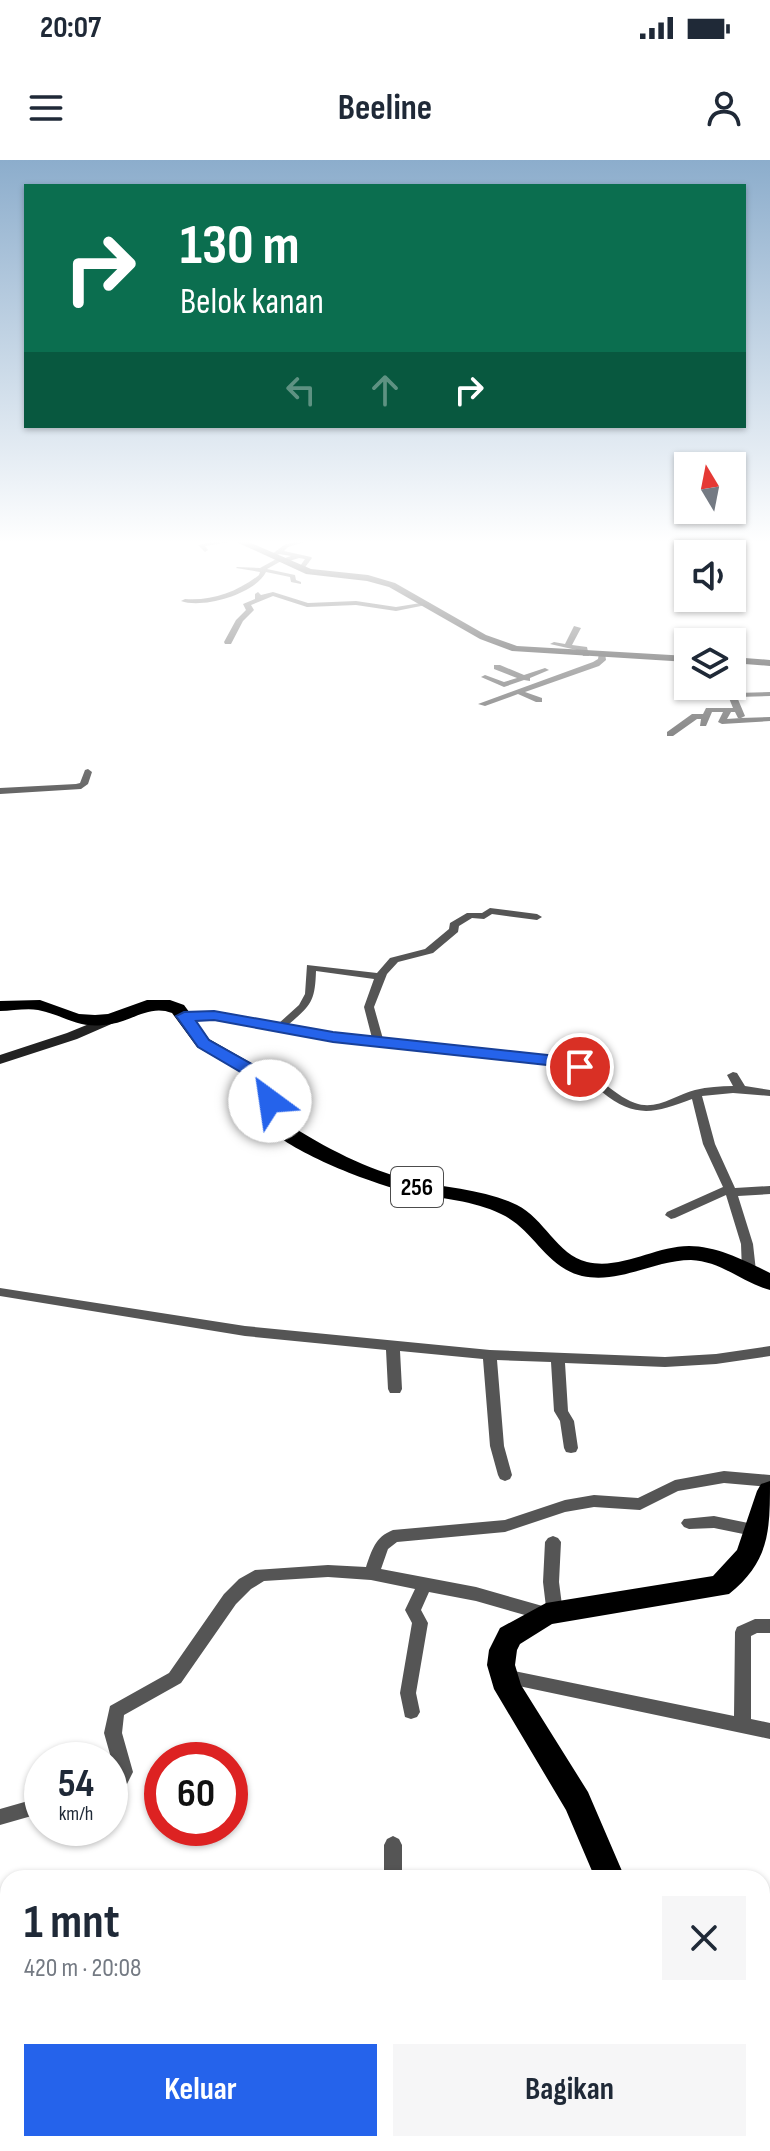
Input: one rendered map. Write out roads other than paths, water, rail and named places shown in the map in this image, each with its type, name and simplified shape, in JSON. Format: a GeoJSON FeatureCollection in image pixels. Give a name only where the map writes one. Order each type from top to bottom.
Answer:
{"type":"FeatureCollection","features":[{"type":"Feature","properties":{"kind":"main road"},"geometry":{"type":"LineString","coordinates":[[0,1006],[47,1006],[77,1028],[156,1004],[175,1007],[184,1016]]}},
{"type":"Feature","properties":{"kind":"main road","name":"256"},"geometry":{"type":"LineString","coordinates":[[184,1016],[203,1043],[262,1077],[274,1120],[287,1132],[392,1181],[508,1209],[570,1263],[586,1269],[605,1269],[688,1253],[715,1257],[770,1283]]}},
{"type":"Feature","properties":{"kind":"main road"},"geometry":{"type":"LineString","coordinates":[[607,1870],[577,1802],[538,1741],[504,1676],[503,1650],[510,1636],[550,1614],[720,1586],[738,1571],[758,1531],[770,1491]]}},
{"type":"Feature","properties":{"kind":"street"},"geometry":{"type":"LineString","coordinates":[[228,642],[233,633]]}},
{"type":"Feature","properties":{"kind":"street"},"geometry":{"type":"LineString","coordinates":[[480,633],[502,645],[526,651],[674,658]]}},
{"type":"Feature","properties":{"kind":"street"},"geometry":{"type":"LineString","coordinates":[[568,646],[575,633]]}},
{"type":"Feature","properties":{"kind":"street"},"geometry":{"type":"LineString","coordinates":[[554,644],[585,649],[586,654]]}},
{"type":"Feature","properties":{"kind":"street"},"geometry":{"type":"LineString","coordinates":[[482,704],[596,664],[602,660],[602,655]]}},
{"type":"Feature","properties":{"kind":"street"},"geometry":{"type":"LineString","coordinates":[[746,661],[770,663]]}},
{"type":"Feature","properties":{"kind":"street"},"geometry":{"type":"LineString","coordinates":[[531,665],[559,676]]}},
{"type":"Feature","properties":{"kind":"street"},"geometry":{"type":"LineString","coordinates":[[497,667],[538,684]]}},
{"type":"Feature","properties":{"kind":"street"},"geometry":{"type":"LineString","coordinates":[[485,677],[504,685],[545,670]]}},
{"type":"Feature","properties":{"kind":"street"},"geometry":{"type":"LineString","coordinates":[[517,691],[539,700]]}},
{"type":"Feature","properties":{"kind":"street"},"geometry":{"type":"LineString","coordinates":[[746,692],[770,694]]}},
{"type":"Feature","properties":{"kind":"street"},"geometry":{"type":"LineString","coordinates":[[731,700],[732,710],[744,721]]}},
{"type":"Feature","properties":{"kind":"street"},"geometry":{"type":"LineString","coordinates":[[670,734],[695,716],[704,720],[710,710],[732,710]]}},
{"type":"Feature","properties":{"kind":"street"},"geometry":{"type":"LineString","coordinates":[[732,710],[722,722],[770,719]]}},
{"type":"Feature","properties":{"kind":"street"},"geometry":{"type":"LineString","coordinates":[[0,791],[78,787],[84,784],[88,772]]}},
{"type":"Feature","properties":{"kind":"street"},"geometry":{"type":"LineString","coordinates":[[378,1041],[369,1007],[381,975],[394,960],[432,949],[454,930],[454,925],[470,915],[484,916],[490,911],[537,917]]}},
{"type":"Feature","properties":{"kind":"street"},"geometry":{"type":"LineString","coordinates":[[279,1028],[303,1007],[310,994],[311,967],[381,975]]}},
{"type":"Feature","properties":{"kind":"street"},"geometry":{"type":"LineString","coordinates":[[184,1016],[214,1015],[279,1028],[568,1063],[580,1067],[637,1108],[661,1107],[696,1094],[747,1090],[770,1093]]}},
{"type":"Feature","properties":{"kind":"street"},"geometry":{"type":"LineString","coordinates":[[0,1060],[77,1028]]}},
{"type":"Feature","properties":{"kind":"street"},"geometry":{"type":"LineString","coordinates":[[733,1075],[747,1090]]}},
{"type":"Feature","properties":{"kind":"street"},"geometry":{"type":"LineString","coordinates":[[747,1090],[770,1083]]}},
{"type":"Feature","properties":{"kind":"street"},"geometry":{"type":"LineString","coordinates":[[696,1094],[709,1144],[730,1191],[747,1244],[749,1271]]}},
{"type":"Feature","properties":{"kind":"street"},"geometry":{"type":"LineString","coordinates":[[671,1215],[730,1191],[770,1190]]}},
{"type":"Feature","properties":{"kind":"street"},"geometry":{"type":"LineString","coordinates":[[0,1292],[245,1331],[490,1355],[665,1362],[770,1351]]}},
{"type":"Feature","properties":{"kind":"street"},"geometry":{"type":"LineString","coordinates":[[393,1347],[395,1389]]}},
{"type":"Feature","properties":{"kind":"street"},"geometry":{"type":"LineString","coordinates":[[490,1355],[497,1446],[505,1475]]}},
{"type":"Feature","properties":{"kind":"street"},"geometry":{"type":"LineString","coordinates":[[558,1359],[561,1411],[567,1421],[571,1448]]}},
{"type":"Feature","properties":{"kind":"street"},"geometry":{"type":"LineString","coordinates":[[371,1574],[381,1546],[393,1536],[505,1526],[565,1506],[594,1501],[640,1504],[675,1486],[724,1477],[770,1481]]}},
{"type":"Feature","properties":{"kind":"street"},"geometry":{"type":"LineString","coordinates":[[689,1523],[714,1522],[758,1531]]}},
{"type":"Feature","properties":{"kind":"street"},"geometry":{"type":"LineString","coordinates":[[116,1742],[113,1733],[116,1711],[175,1678],[230,1599],[245,1584],[267,1574],[328,1571],[371,1574],[425,1583],[550,1614],[553,1542]]}},
{"type":"Feature","properties":{"kind":"street"},"geometry":{"type":"LineString","coordinates":[[411,1712],[408,1693],[420,1623],[413,1610],[425,1583]]}},
{"type":"Feature","properties":{"kind":"street"},"geometry":{"type":"LineString","coordinates":[[742,1726],[743,1632],[755,1626],[770,1626]]}},
{"type":"Feature","properties":{"kind":"street"},"geometry":{"type":"LineString","coordinates":[[504,1676],[770,1731]]}},
{"type":"Feature","properties":{"kind":"street"},"geometry":{"type":"LineString","coordinates":[[0,1817],[24,1810]]}},
{"type":"Feature","properties":{"kind":"street"},"geometry":{"type":"LineString","coordinates":[[393,1845],[393,1870]]}}]}
